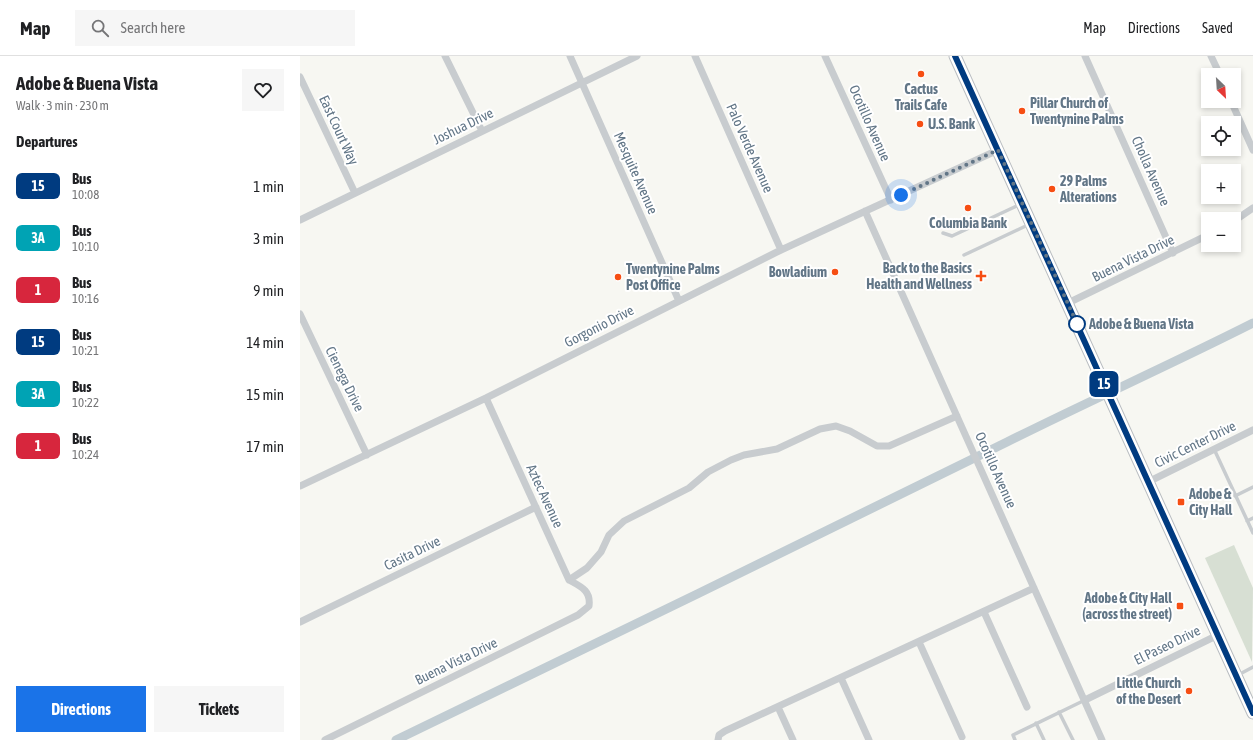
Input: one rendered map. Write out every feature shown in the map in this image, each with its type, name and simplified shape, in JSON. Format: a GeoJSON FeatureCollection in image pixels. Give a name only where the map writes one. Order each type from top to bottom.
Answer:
{"type":"FeatureCollection","features":[{"type":"Feature","properties":{"kind":"main road"},"geometry":{"type":"LineString","coordinates":[[955,56],[1253,713]]}},
{"type":"Feature","properties":{"kind":"street"},"geometry":{"type":"LineString","coordinates":[[445,56],[482,131]]}},
{"type":"Feature","properties":{"kind":"street","name":"Mesquite Avenue"},"geometry":{"type":"LineString","coordinates":[[570,56],[679,301]]}},
{"type":"Feature","properties":{"kind":"street","name":"Joshua Drive"},"geometry":{"type":"LineString","coordinates":[[300,220],[637,56]]}},
{"type":"Feature","properties":{"kind":"street","name":"Palo Verde Avenue"},"geometry":{"type":"LineString","coordinates":[[695,56],[781,250]]}},
{"type":"Feature","properties":{"kind":"street","name":"Ocotillo Avenue"},"geometry":{"type":"LineString","coordinates":[[825,56],[891,200]]}},
{"type":"Feature","properties":{"kind":"street","name":"Cholla Avenue"},"geometry":{"type":"LineString","coordinates":[[1085,56],[1173,253]]}},
{"type":"Feature","properties":{"kind":"street"},"geometry":{"type":"LineString","coordinates":[[1211,56],[1217,68]]}},
{"type":"Feature","properties":{"kind":"street","name":"East Court Way"},"geometry":{"type":"LineString","coordinates":[[300,77],[355,193]]}},
{"type":"Feature","properties":{"kind":"street"},"geometry":{"type":"LineString","coordinates":[[1235,108],[1253,150]]}},
{"type":"Feature","properties":{"kind":"street","name":"Gorgonio Drive"},"geometry":{"type":"LineString","coordinates":[[300,486],[486,398],[781,250],[998,150]]}},
{"type":"Feature","properties":{"kind":"street"},"geometry":{"type":"LineString","coordinates":[[1241,216],[1253,208]]}},
{"type":"Feature","properties":{"kind":"street","name":"Ocotillo Avenue"},"geometry":{"type":"LineString","coordinates":[[866,211],[1102,740]]}},
{"type":"Feature","properties":{"kind":"street","name":"Buena Vista Drive"},"geometry":{"type":"LineString","coordinates":[[1068,303],[1201,239]]}},
{"type":"Feature","properties":{"kind":"street","name":"Cienega Drive"},"geometry":{"type":"LineString","coordinates":[[300,314],[367,454]]}},
{"type":"Feature","properties":{"kind":"street","name":"Aztec Avenue"},"geometry":{"type":"LineString","coordinates":[[486,398],[569,580]]}},
{"type":"Feature","properties":{"kind":"street"},"geometry":{"type":"LineString","coordinates":[[569,580],[587,568],[601,552],[609,535],[624,521],[689,488],[708,472],[731,460],[744,455],[777,449],[820,429],[836,426],[850,431],[876,446],[889,446],[957,416]]}},
{"type":"Feature","properties":{"kind":"street","name":"Civic Center Drive"},"geometry":{"type":"LineString","coordinates":[[1148,482],[1253,430]]}},
{"type":"Feature","properties":{"kind":"street","name":"Casita Drive"},"geometry":{"type":"LineString","coordinates":[[300,622],[536,508]]}},
{"type":"Feature","properties":{"kind":"street","name":"Buena Vista Drive"},"geometry":{"type":"LineString","coordinates":[[325,740],[578,615],[589,606],[590,598],[585,589],[569,580]]}},
{"type":"Feature","properties":{"kind":"street"},"geometry":{"type":"LineString","coordinates":[[718,740],[719,735],[725,731],[1034,588]]}},
{"type":"Feature","properties":{"kind":"street"},"geometry":{"type":"LineString","coordinates":[[984,612],[1027,706]]}},
{"type":"Feature","properties":{"kind":"street","name":"El Paseo Drive"},"geometry":{"type":"LineString","coordinates":[[1085,700],[1218,635]]}},
{"type":"Feature","properties":{"kind":"street"},"geometry":{"type":"LineString","coordinates":[[919,642],[962,736]]}},
{"type":"Feature","properties":{"kind":"street"},"geometry":{"type":"LineString","coordinates":[[840,678],[869,740]]}},
{"type":"Feature","properties":{"kind":"street"},"geometry":{"type":"LineString","coordinates":[[778,707],[793,740]]}},
{"type":"Feature","properties":{"kind":"lane"},"geometry":{"type":"LineString","coordinates":[[991,218],[1022,203]]}},
{"type":"Feature","properties":{"kind":"lane"},"geometry":{"type":"LineString","coordinates":[[943,233],[952,236],[982,222]]}},
{"type":"Feature","properties":{"kind":"lane"},"geometry":{"type":"LineString","coordinates":[[964,255],[1032,224]]}},
{"type":"Feature","properties":{"kind":"lane"},"geometry":{"type":"LineString","coordinates":[[1214,449],[1253,533]]}},
{"type":"Feature","properties":{"kind":"lane"},"geometry":{"type":"LineString","coordinates":[[1235,496],[1253,487]]}},
{"type":"Feature","properties":{"kind":"lane"},"geometry":{"type":"LineString","coordinates":[[1247,520],[1253,518]]}},
{"type":"Feature","properties":{"kind":"lane"},"geometry":{"type":"LineString","coordinates":[[1236,676],[1253,667]]}},
{"type":"Feature","properties":{"kind":"lane"},"geometry":{"type":"LineString","coordinates":[[1015,740],[1013,735],[1085,700]]}},
{"type":"Feature","properties":{"kind":"lane"},"geometry":{"type":"LineString","coordinates":[[1059,712],[1073,740]]}},
{"type":"Feature","properties":{"kind":"lane"},"geometry":{"type":"LineString","coordinates":[[1036,723],[1044,740]]}},
{"type":"Feature","properties":{"kind":"shaded area"},"geometry":{"type":"Polygon","coordinates":[[[1234,545],[1253,588],[1252,662],[1205,558],[1234,545]]]}},
{"type":"Feature","properties":{"kind":"waterway"},"geometry":{"type":"LineString","coordinates":[[396,740],[1253,323]]}},
{"type":"Feature","properties":{"kind":"bus line","name":"15"},"geometry":{"type":"LineString","coordinates":[[955,56],[1253,713]]}},
{"type":"Feature","properties":{"kind":"place","name":"Cactus Trails Cafe"},"geometry":{"type":"Point","coordinates":[921,74]}},
{"type":"Feature","properties":{"kind":"place","name":"Pillar Church of Twentynine Palms"},"geometry":{"type":"Point","coordinates":[1022,111]}},
{"type":"Feature","properties":{"kind":"place","name":"U.S. Bank"},"geometry":{"type":"Point","coordinates":[920,124]}},
{"type":"Feature","properties":{"kind":"place","name":"29 Palms Alterations"},"geometry":{"type":"Point","coordinates":[1052,189]}},
{"type":"Feature","properties":{"kind":"place","name":"Columbia Bank"},"geometry":{"type":"Point","coordinates":[968,208]}},
{"type":"Feature","properties":{"kind":"place","name":"Bowladium"},"geometry":{"type":"Point","coordinates":[835,272]}},
{"type":"Feature","properties":{"kind":"place","name":"Back to the Basics Health and Wellness"},"geometry":{"type":"Point","coordinates":[981,276]}},
{"type":"Feature","properties":{"kind":"place","name":"Twentynine Palms Post Office"},"geometry":{"type":"Point","coordinates":[618,277]}},
{"type":"Feature","properties":{"kind":"place","name":"Adobe & Buena Vista"},"geometry":{"type":"Point","coordinates":[1077,324]}},
{"type":"Feature","properties":{"kind":"place","name":"Adobe & City Hall"},"geometry":{"type":"Point","coordinates":[1181,502]}},
{"type":"Feature","properties":{"kind":"place","name":"Adobe & City Hall (across the street)"},"geometry":{"type":"Point","coordinates":[1180,606]}},
{"type":"Feature","properties":{"kind":"place","name":"Little Church of the Desert"},"geometry":{"type":"Point","coordinates":[1189,691]}},
{"type":"Feature","properties":{"kind":"route"},"geometry":{"type":"LineString","coordinates":[[901,195],[998,150],[1079,328],[1077,324]]}}]}
